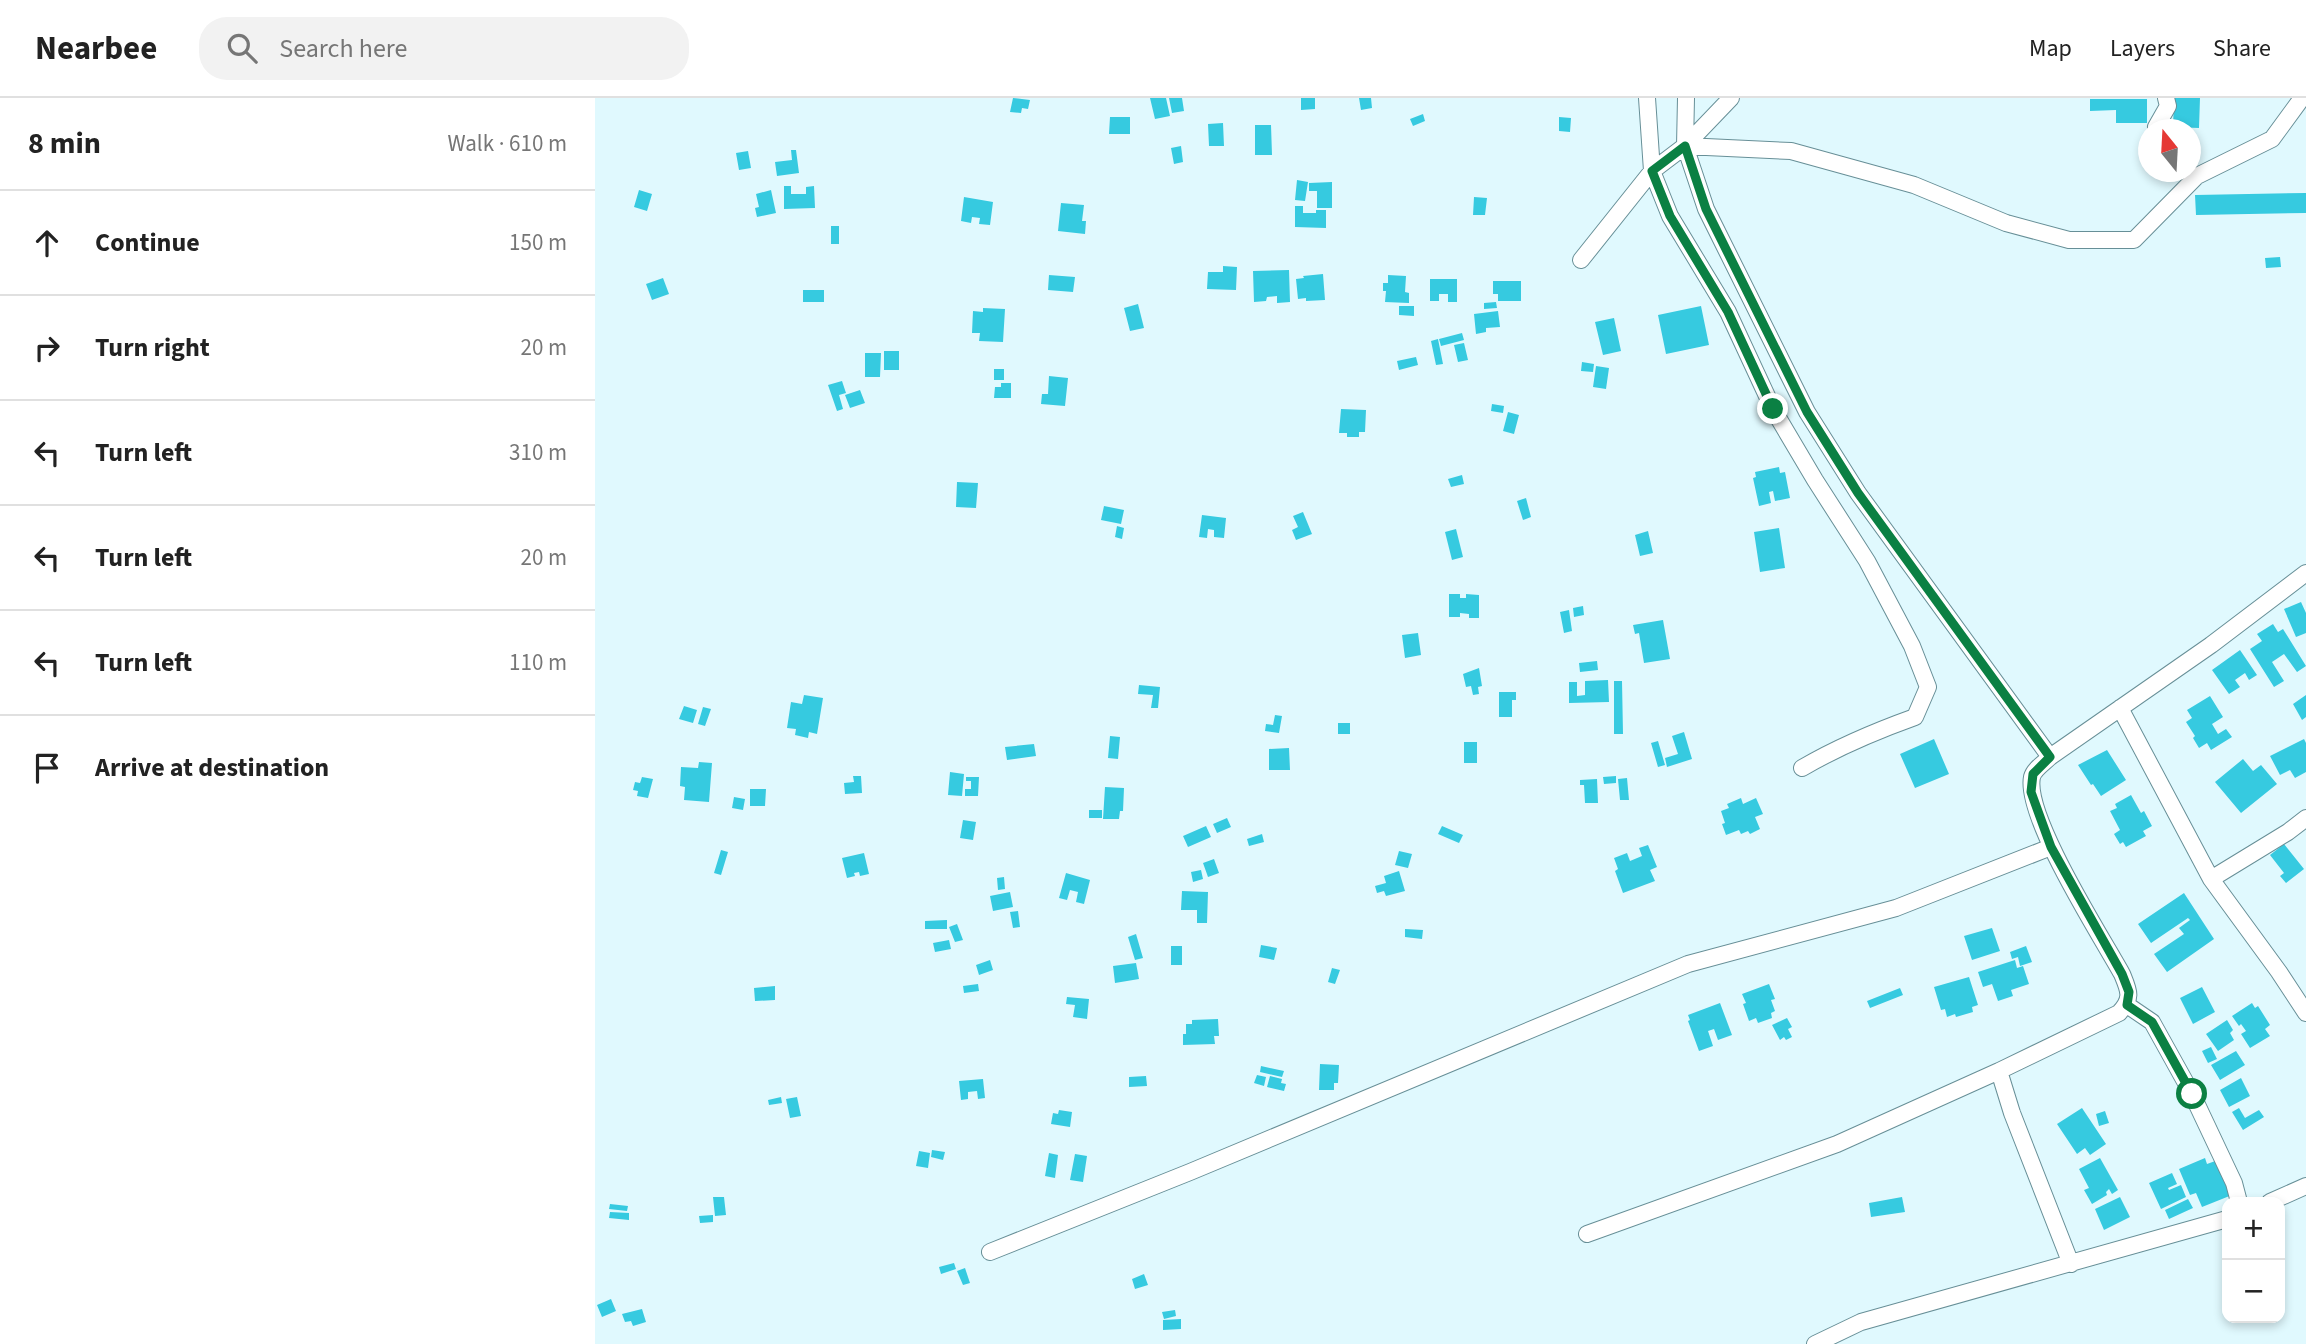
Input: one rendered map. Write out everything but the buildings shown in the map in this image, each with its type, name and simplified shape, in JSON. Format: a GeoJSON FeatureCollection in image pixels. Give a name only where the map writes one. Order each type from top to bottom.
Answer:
{"type":"FeatureCollection","features":[{"type":"Feature","properties":{"kind":"street"},"geometry":{"type":"LineString","coordinates":[[1647,98],[1652,171],[1670,216],[1728,312],[1773,409],[1867,561],[1912,646],[1928,687],[1915,717],[1825,754],[1802,768]]}},
{"type":"Feature","properties":{"kind":"street"},"geometry":{"type":"LineString","coordinates":[[1686,98],[1685,146],[1706,209],[1807,412],[1858,493],[2050,757]]}},
{"type":"Feature","properties":{"kind":"street"},"geometry":{"type":"LineString","coordinates":[[1581,260],[1652,171],[1685,146],[1731,98]]}},
{"type":"Feature","properties":{"kind":"street"},"geometry":{"type":"LineString","coordinates":[[2161,119],[2168,106],[2166,98]]}},
{"type":"Feature","properties":{"kind":"street"},"geometry":{"type":"LineString","coordinates":[[2201,171],[2272,139],[2302,98]]}},
{"type":"Feature","properties":{"kind":"street"},"geometry":{"type":"LineString","coordinates":[[1685,146],[1791,151],[1914,185],[2006,223],[2069,240],[2134,240],[2187,182]]}},
{"type":"Feature","properties":{"kind":"street"},"geometry":{"type":"LineString","coordinates":[[1587,1234],[1837,1143],[1999,1071],[2119,1013],[2127,1005],[2129,992],[2122,974],[2051,847],[2031,792],[2033,774],[2050,757],[2211,645],[2306,573]]}},
{"type":"Feature","properties":{"kind":"street"},"geometry":{"type":"LineString","coordinates":[[2120,708],[2211,879],[2306,1013]]}},
{"type":"Feature","properties":{"kind":"street"},"geometry":{"type":"LineString","coordinates":[[2211,879],[2306,818]]}},
{"type":"Feature","properties":{"kind":"street"},"geometry":{"type":"LineString","coordinates":[[990,1252],[1215,1162],[1689,964],[1896,908],[2051,847]]}},
{"type":"Feature","properties":{"kind":"street"},"geometry":{"type":"LineString","coordinates":[[2127,1005],[2152,1022],[2192,1094],[2234,1183],[2238,1197]]}},
{"type":"Feature","properties":{"kind":"street"},"geometry":{"type":"LineString","coordinates":[[1999,1071],[2011,1113],[2071,1264]]}},
{"type":"Feature","properties":{"kind":"street"},"geometry":{"type":"LineString","coordinates":[[2281,1197],[2306,1186]]}},
{"type":"Feature","properties":{"kind":"street"},"geometry":{"type":"LineString","coordinates":[[1815,1344],[1861,1322],[2222,1221]]}},
{"type":"Feature","properties":{"kind":"route"},"geometry":{"type":"LineString","coordinates":[[1773,409],[1728,312],[1670,216],[1652,171],[1685,146],[1706,209],[1807,412],[1858,493],[2050,757],[2033,774],[2031,792],[2051,847],[2122,974],[2129,992],[2127,1005],[2152,1022],[2192,1094]]}}]}
